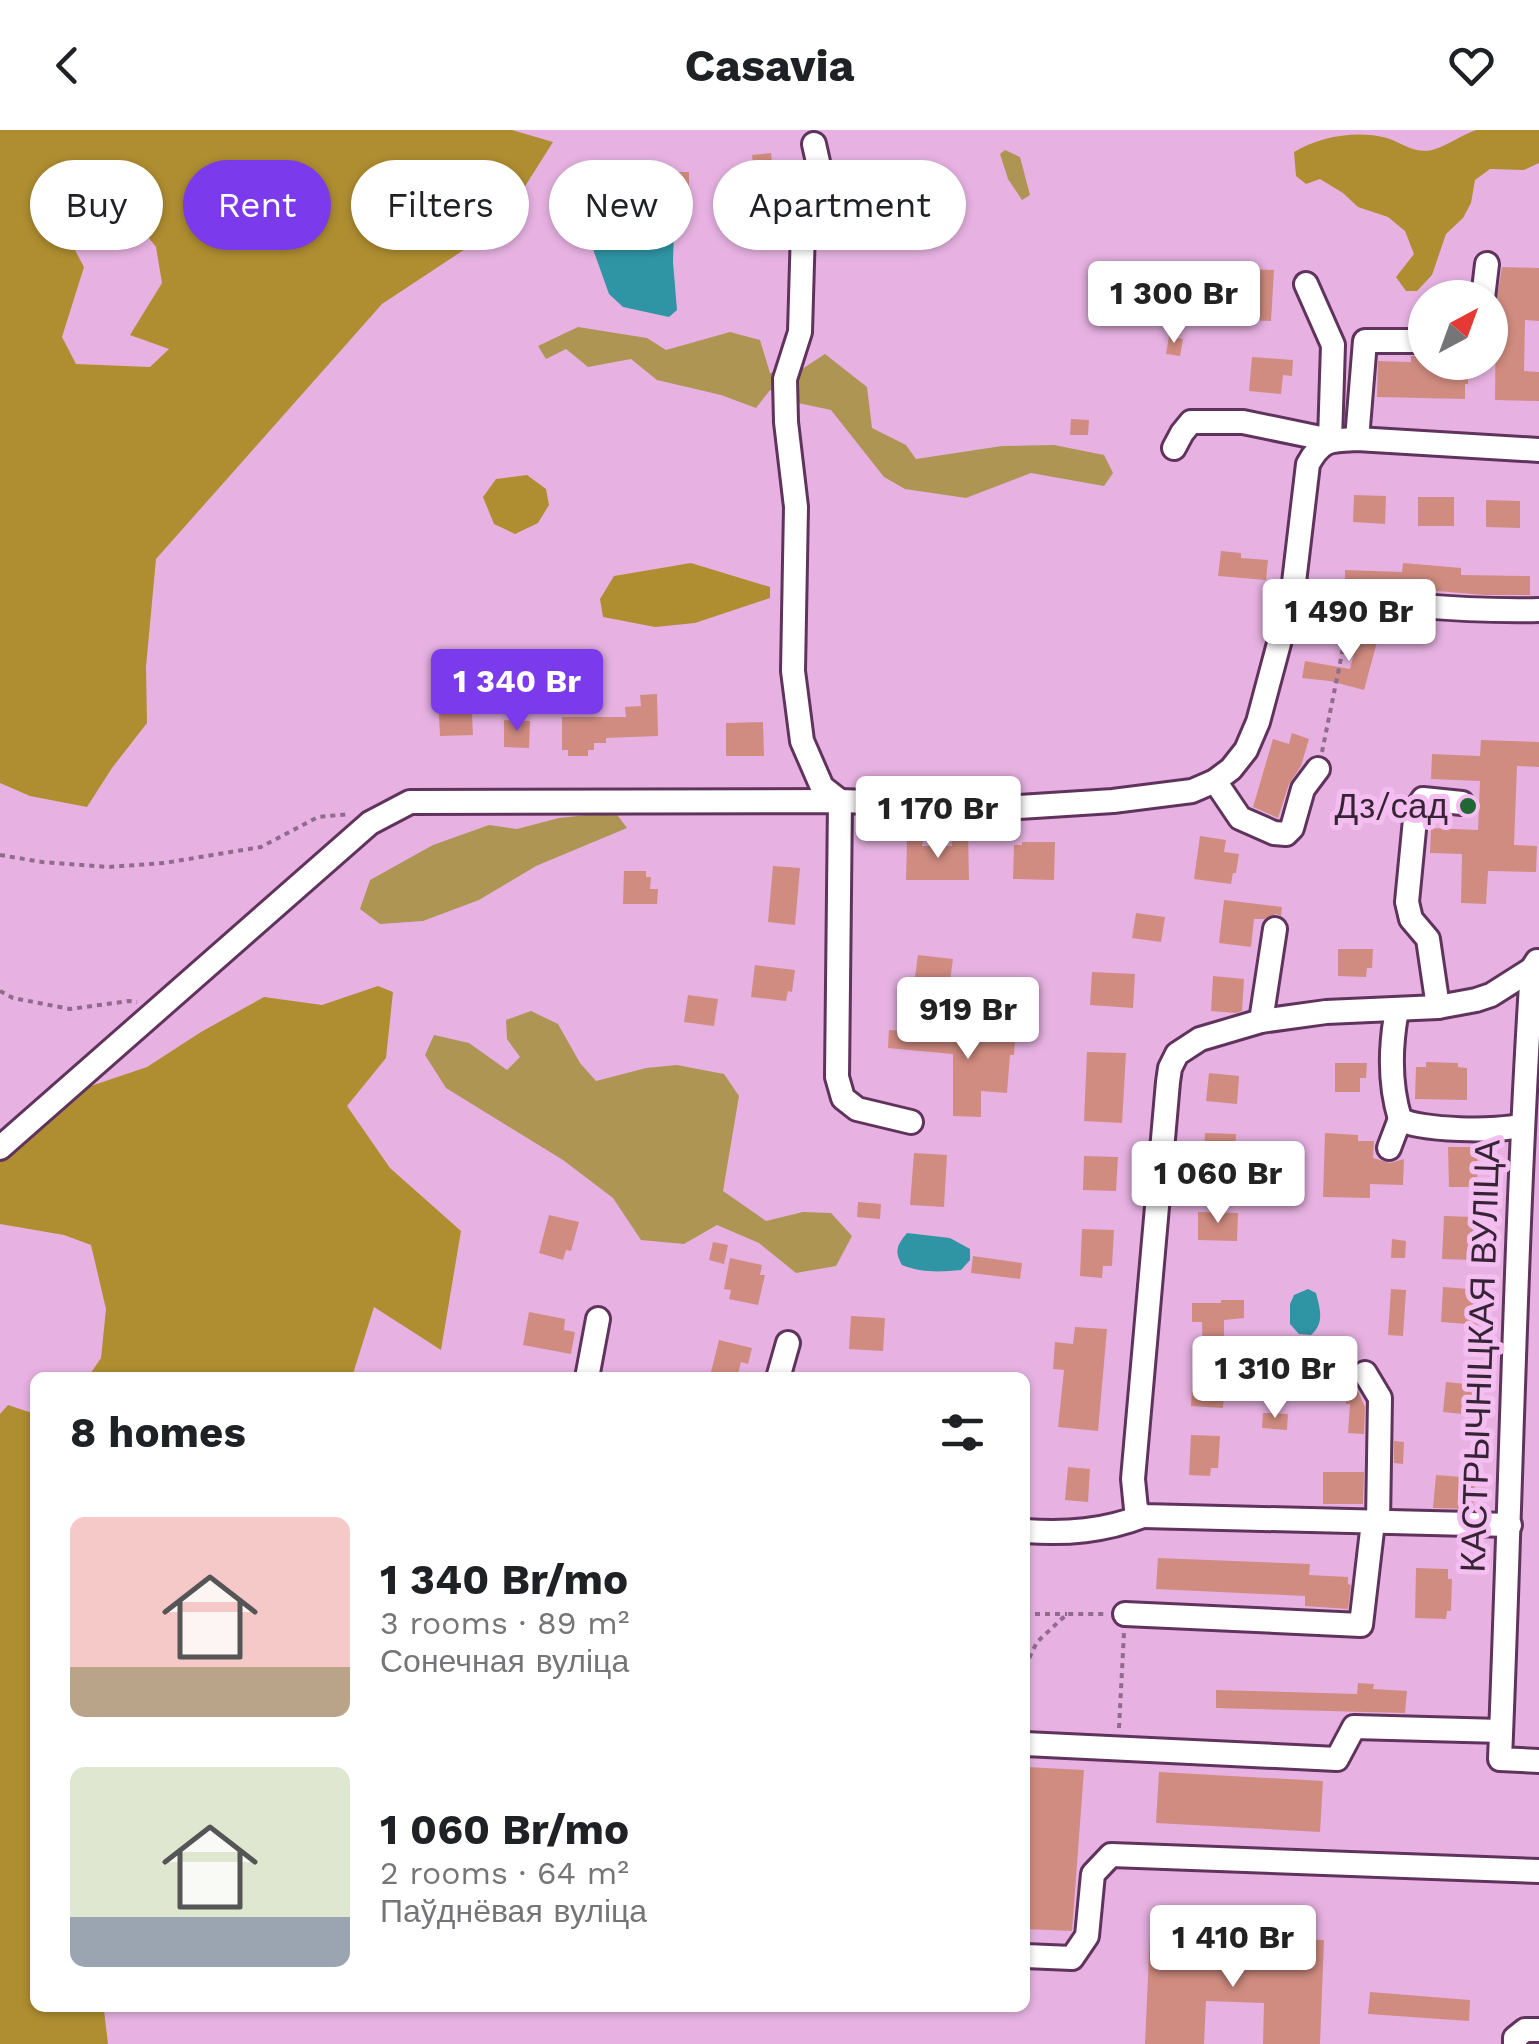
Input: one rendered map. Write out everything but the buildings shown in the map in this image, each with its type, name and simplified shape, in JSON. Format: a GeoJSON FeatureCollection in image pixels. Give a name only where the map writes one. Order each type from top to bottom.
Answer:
{"type":"FeatureCollection","features":[{"type":"Feature","properties":{"kind":"street"},"geometry":{"type":"LineString","coordinates":[[814,144],[820,172],[803,229],[800,332],[785,379],[796,507],[793,671],[802,742],[822,787],[840,800]]}},
{"type":"Feature","properties":{"kind":"street"},"geometry":{"type":"LineString","coordinates":[[1485,280],[1486,264]]}},
{"type":"Feature","properties":{"kind":"street"},"geometry":{"type":"LineString","coordinates":[[1306,284],[1334,345],[1330,440]]}},
{"type":"Feature","properties":{"kind":"street"},"geometry":{"type":"LineString","coordinates":[[1357,439],[1365,341],[1408,340]]}},
{"type":"Feature","properties":{"kind":"street"},"geometry":{"type":"LineString","coordinates":[[1174,448],[1191,422],[1242,422],[1330,440],[1539,450]]}},
{"type":"Feature","properties":{"kind":"street"},"geometry":{"type":"LineString","coordinates":[[0,1148],[370,824],[410,802],[840,800],[1019,807],[1192,791],[1216,781],[1232,769],[1246,750],[1258,722],[1294,591],[1308,464],[1317,448],[1330,440]]}},
{"type":"Feature","properties":{"kind":"street"},"geometry":{"type":"LineString","coordinates":[[1294,591],[1353,600],[1539,610]]}},
{"type":"Feature","properties":{"kind":"street"},"geometry":{"type":"LineString","coordinates":[[1216,781],[1240,818],[1286,834],[1292,828],[1302,789],[1318,769]]}},
{"type":"Feature","properties":{"kind":"street"},"geometry":{"type":"LineString","coordinates":[[840,800],[837,1077],[843,1098],[857,1109],[911,1122]]}},
{"type":"Feature","properties":{"kind":"street"},"geometry":{"type":"LineString","coordinates":[[1438,1006],[1428,939],[1411,919],[1407,902],[1416,809],[1424,800],[1462,803]]}},
{"type":"Feature","properties":{"kind":"street"},"geometry":{"type":"LineString","coordinates":[[1261,1022],[1275,929]]}},
{"type":"Feature","properties":{"kind":"street"},"geometry":{"type":"LineString","coordinates":[[1144,1516],[1136,1509],[1132,1478],[1170,1068],[1177,1054],[1200,1038],[1261,1022],[1326,1012],[1438,1006],[1491,995],[1535,964]]}},
{"type":"Feature","properties":{"kind":"street","name":"КАСТРЫЧНІЦКАЯ ВУЛІЦА"},"geometry":{"type":"LineString","coordinates":[[1535,964],[1522,1125],[1527,1319],[1510,1526],[1500,1759],[1539,1761]]}},
{"type":"Feature","properties":{"kind":"street"},"geometry":{"type":"LineString","coordinates":[[1389,1148],[1400,1119],[1392,1090],[1396,1010]]}},
{"type":"Feature","properties":{"kind":"street"},"geometry":{"type":"LineString","coordinates":[[1400,1119],[1428,1128],[1508,1130],[1522,1125]]}},
{"type":"Feature","properties":{"kind":"street"},"geometry":{"type":"LineString","coordinates":[[588,1372],[598,1318]]}},
{"type":"Feature","properties":{"kind":"street"},"geometry":{"type":"LineString","coordinates":[[780,1372],[788,1343]]}},
{"type":"Feature","properties":{"kind":"street"},"geometry":{"type":"LineString","coordinates":[[1125,1614],[1361,1624],[1376,1522],[1380,1398],[1364,1373]]}},
{"type":"Feature","properties":{"kind":"street"},"geometry":{"type":"LineString","coordinates":[[1030,1531],[1088,1532],[1144,1516],[1510,1526]]}},
{"type":"Feature","properties":{"kind":"street"},"geometry":{"type":"LineString","coordinates":[[1030,1744],[1337,1759],[1354,1727],[1501,1731]]}},
{"type":"Feature","properties":{"kind":"street"},"geometry":{"type":"LineString","coordinates":[[1030,1956],[1072,1958],[1087,1936],[1092,1874],[1111,1855],[1539,1871]]}},
{"type":"Feature","properties":{"kind":"street"},"geometry":{"type":"LineString","coordinates":[[1515,2044],[1515,2038],[1525,2030],[1539,2030]]}},
{"type":"Feature","properties":{"kind":"path"},"geometry":{"type":"LineString","coordinates":[[1318,769],[1353,600]]}},
{"type":"Feature","properties":{"kind":"path"},"geometry":{"type":"LineString","coordinates":[[0,854],[108,868],[164,864],[261,847],[318,817],[363,813],[370,824]]}},
{"type":"Feature","properties":{"kind":"path"},"geometry":{"type":"LineString","coordinates":[[0,991],[13,998],[70,1009],[128,1001],[161,1006]]}},
{"type":"Feature","properties":{"kind":"path"},"geometry":{"type":"LineString","coordinates":[[1030,1614],[1125,1614],[1118,1748]]}},
{"type":"Feature","properties":{"kind":"path"},"geometry":{"type":"LineString","coordinates":[[1030,1657],[1037,1642],[1067,1614]]}},
{"type":"Feature","properties":{"kind":"shaded area"},"geometry":{"type":"Polygon","coordinates":[[[0,130],[512,130],[553,142],[529,180],[529,160],[351,160],[351,250],[464,250],[382,304],[156,559],[146,667],[147,723],[87,807],[30,796],[0,783],[0,130]],[[30,160],[30,250],[75,250],[84,267],[62,337],[76,364],[150,367],[169,349],[130,335],[162,283],[156,250],[163,250],[163,160],[30,160]]]}},
{"type":"Feature","properties":{"kind":"shaded area"},"geometry":{"type":"Polygon","coordinates":[[[1476,130],[1539,130],[1539,163],[1524,170],[1490,169],[1475,180],[1471,203],[1463,218],[1446,234],[1432,275],[1427,280],[1408,280],[1406,291],[1396,277],[1414,254],[1405,231],[1388,217],[1358,207],[1320,179],[1306,184],[1296,176],[1294,152],[1327,138],[1352,135],[1387,138],[1426,151],[1476,130]]]}},
{"type":"Feature","properties":{"kind":"shaded area"},"geometry":{"type":"Polygon","coordinates":[[[1005,150],[1020,157],[1030,195],[1022,200],[1008,179],[1000,154],[1005,150]]]}},
{"type":"Feature","properties":{"kind":"shaded area"},"geometry":{"type":"Polygon","coordinates":[[[593,250],[673,250],[677,310],[669,317],[623,307],[609,294],[593,250]]]}},
{"type":"Feature","properties":{"kind":"shaded area"},"geometry":{"type":"Polygon","coordinates":[[[578,327],[647,338],[666,350],[730,332],[760,340],[770,373],[799,371],[825,354],[867,387],[872,428],[906,445],[916,459],[1002,446],[1054,445],[1104,455],[1113,473],[1104,486],[1031,473],[966,498],[905,489],[884,477],[831,410],[798,403],[770,390],[756,408],[657,380],[631,359],[588,367],[566,349],[546,359],[538,346],[578,327]]]}},
{"type":"Feature","properties":{"kind":"shaded area"},"geometry":{"type":"Polygon","coordinates":[[[527,475],[546,489],[549,505],[538,523],[515,534],[494,524],[483,497],[496,479],[527,475]]]}},
{"type":"Feature","properties":{"kind":"shaded area"},"geometry":{"type":"Polygon","coordinates":[[[691,563],[770,587],[770,598],[695,623],[655,627],[603,617],[600,599],[614,576],[691,563]]]}},
{"type":"Feature","properties":{"kind":"shaded area"},"geometry":{"type":"Polygon","coordinates":[[[615,812],[627,828],[536,866],[479,900],[423,921],[380,924],[360,909],[370,880],[433,845],[489,825],[517,829],[559,818],[615,812]]]}},
{"type":"Feature","properties":{"kind":"shaded area"},"geometry":{"type":"Polygon","coordinates":[[[378,986],[393,992],[386,1058],[347,1106],[390,1168],[461,1231],[441,1350],[374,1307],[354,1372],[91,1372],[101,1358],[106,1309],[91,1245],[64,1235],[0,1224],[0,1161],[85,1088],[147,1067],[264,997],[322,1005],[378,986]]]}},
{"type":"Feature","properties":{"kind":"shaded area"},"geometry":{"type":"Polygon","coordinates":[[[531,1011],[558,1024],[580,1063],[596,1081],[646,1068],[677,1065],[724,1074],[739,1096],[723,1191],[766,1221],[803,1212],[831,1213],[852,1236],[836,1266],[796,1273],[759,1243],[717,1225],[684,1244],[641,1240],[613,1198],[563,1160],[446,1088],[425,1055],[434,1035],[469,1043],[507,1070],[520,1057],[507,1039],[506,1020],[531,1011]]]}},
{"type":"Feature","properties":{"kind":"shaded area"},"geometry":{"type":"Polygon","coordinates":[[[907,1233],[950,1238],[970,1249],[970,1260],[961,1270],[953,1271],[924,1271],[902,1265],[898,1248],[907,1233]]]}},
{"type":"Feature","properties":{"kind":"shaded area"},"geometry":{"type":"Polygon","coordinates":[[[1308,1289],[1316,1293],[1320,1316],[1311,1335],[1299,1334],[1290,1324],[1294,1295],[1308,1289]]]}},
{"type":"Feature","properties":{"kind":"shaded area"},"geometry":{"type":"Polygon","coordinates":[[[8,1405],[30,1412],[30,2012],[104,2012],[108,2044],[0,2044],[0,1414],[8,1405]]]}},
{"type":"Feature","properties":{"kind":"place","name":"Дз/сад"},"geometry":{"type":"Point","coordinates":[1468,806]}}]}
